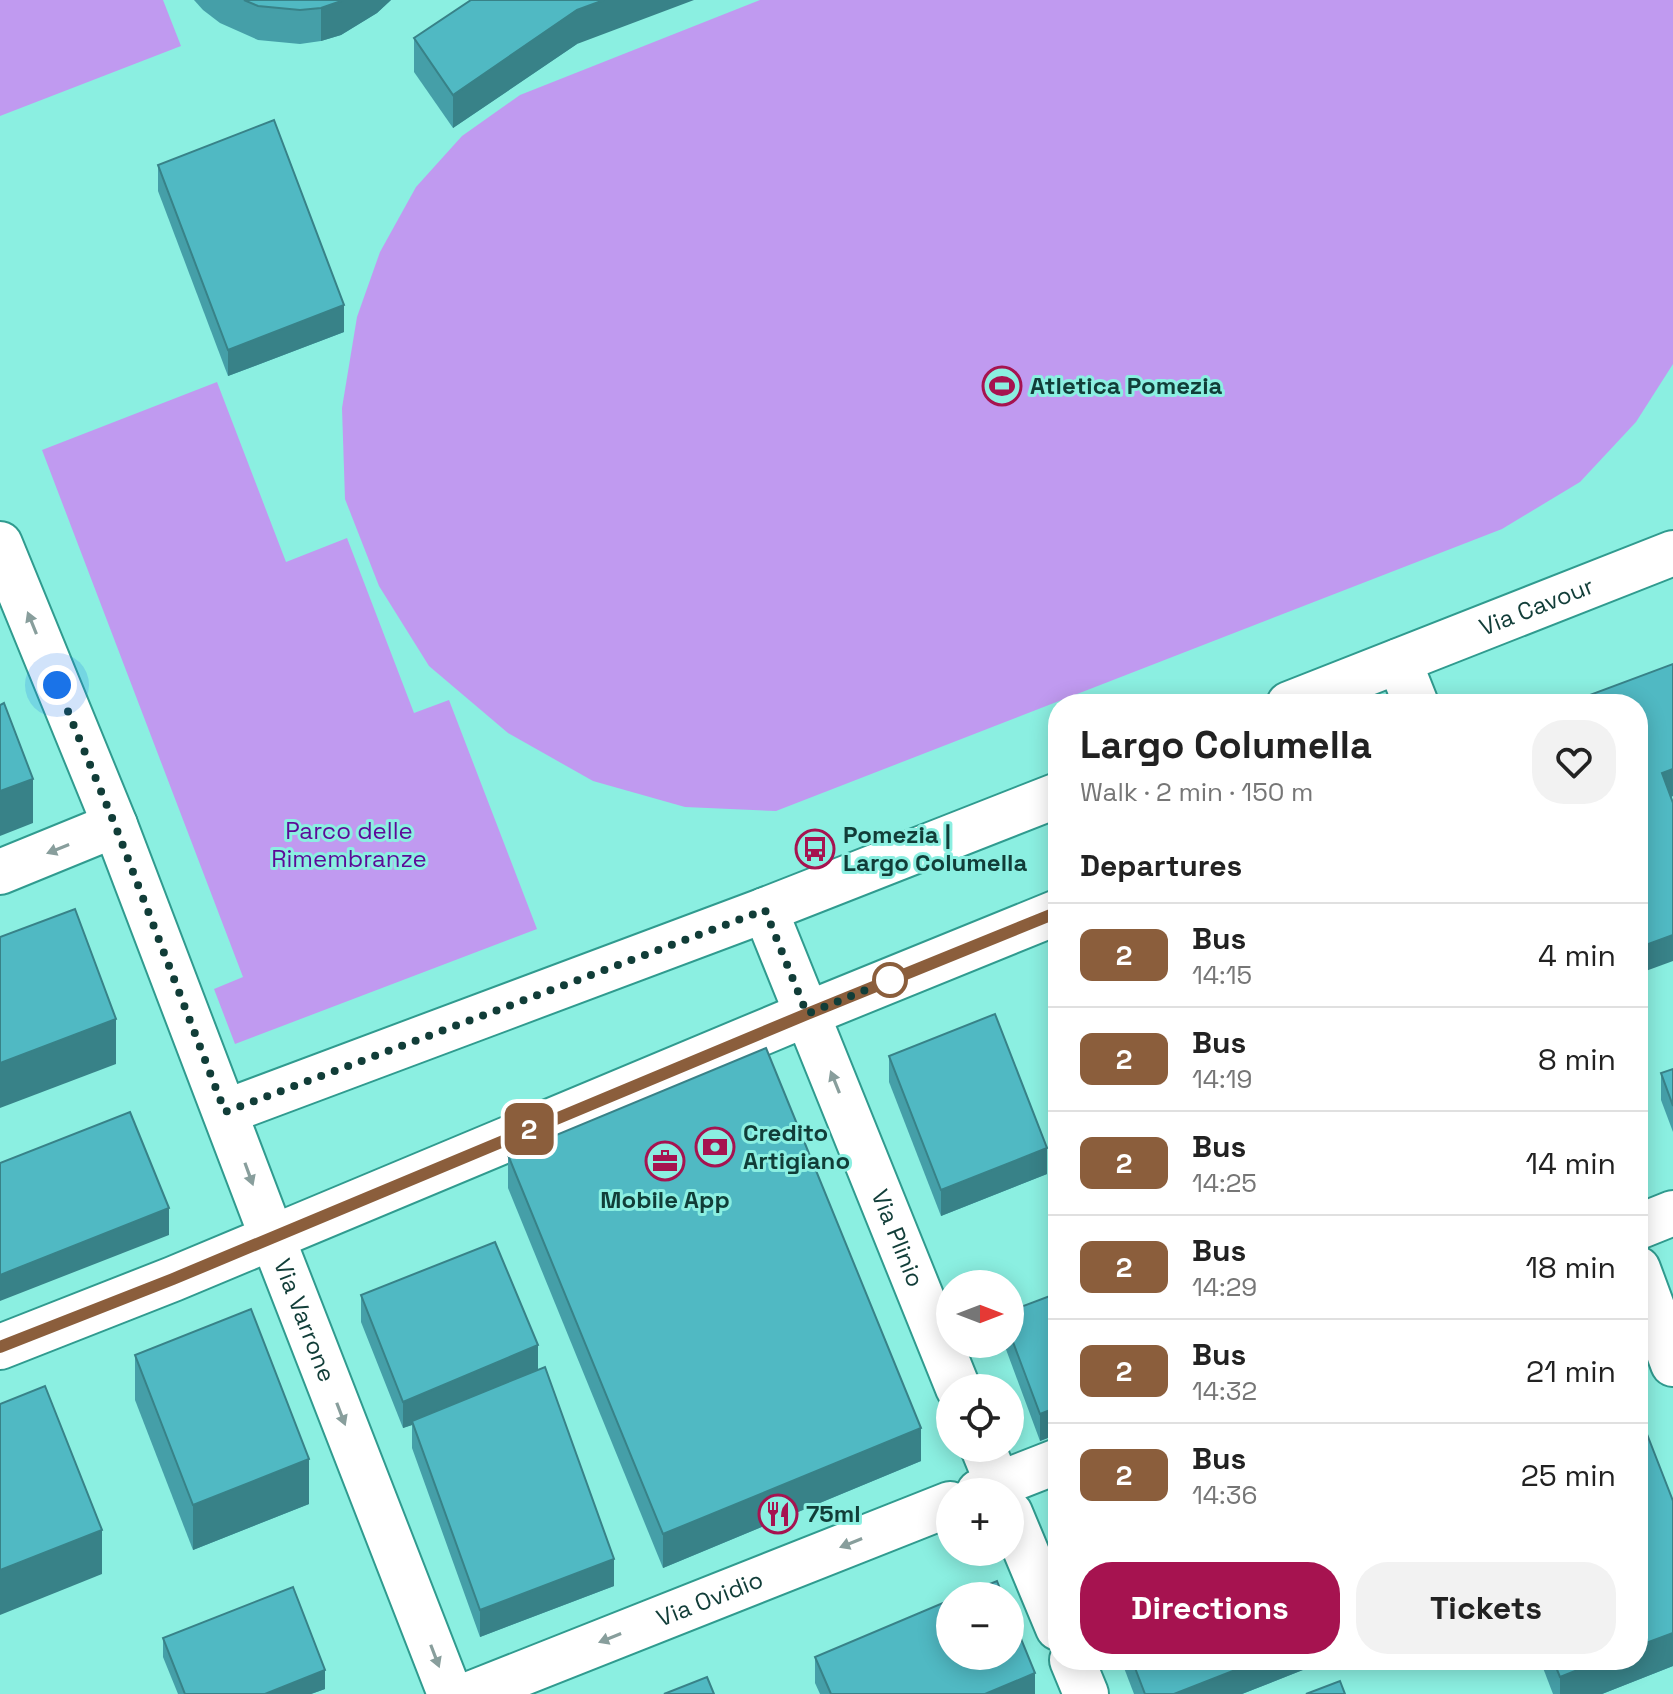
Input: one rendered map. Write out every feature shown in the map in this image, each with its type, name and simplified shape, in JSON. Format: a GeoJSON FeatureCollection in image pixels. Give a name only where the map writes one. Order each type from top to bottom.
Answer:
{"type":"FeatureCollection","features":[{"type":"Feature","properties":{"kind":"street","name":"Via Varrone"},"geometry":{"type":"LineString","coordinates":[[0,544],[115,825],[450,1694]]}},
{"type":"Feature","properties":{"kind":"street","name":"Via Cavour"},"geometry":{"type":"LineString","coordinates":[[1315,694],[1673,553]]}},
{"type":"Feature","properties":{"kind":"street"},"geometry":{"type":"LineString","coordinates":[[1382,694],[1399,661]]}},
{"type":"Feature","properties":{"kind":"street"},"geometry":{"type":"LineString","coordinates":[[1399,661],[1412,694]]}},
{"type":"Feature","properties":{"kind":"street"},"geometry":{"type":"LineString","coordinates":[[225,1112],[765,910],[1048,799]]}},
{"type":"Feature","properties":{"kind":"street"},"geometry":{"type":"LineString","coordinates":[[0,872],[115,825]]}},
{"type":"Feature","properties":{"kind":"street","name":"Via Plinio"},"geometry":{"type":"LineString","coordinates":[[765,910],[952,1374]]}},
{"type":"Feature","properties":{"kind":"street"},"geometry":{"type":"LineString","coordinates":[[0,1347],[173,1279],[1048,916]]}},
{"type":"Feature","properties":{"kind":"street"},"geometry":{"type":"LineString","coordinates":[[1648,1223],[1673,1213]]}},
{"type":"Feature","properties":{"kind":"street"},"geometry":{"type":"LineString","coordinates":[[1648,1296],[1673,1364]]}},
{"type":"Feature","properties":{"kind":"street"},"geometry":{"type":"LineString","coordinates":[[1014,1478],[1048,1465]]}},
{"type":"Feature","properties":{"kind":"street","name":"Via Ovidio"},"geometry":{"type":"LineString","coordinates":[[470,1694],[936,1510]]}},
{"type":"Feature","properties":{"kind":"street"},"geometry":{"type":"LineString","coordinates":[[1024,1553],[1048,1606]]}},
{"type":"Feature","properties":{"kind":"street"},"geometry":{"type":"LineString","coordinates":[[1076,1670],[1086,1694]]}},
{"type":"Feature","properties":{"kind":"green space"},"geometry":{"type":"Polygon","coordinates":[[[0,0],[163,0],[181,46],[0,116],[0,0]]]}},
{"type":"Feature","properties":{"kind":"green space","name":"Atletica Pomezia"},"geometry":{"type":"Polygon","coordinates":[[[760,0],[1673,0],[1673,364],[1636,422],[1580,482],[1502,529],[1077,694],[1048,694],[1048,705],[776,811],[685,807],[593,781],[508,733],[429,666],[379,586],[345,499],[342,408],[357,317],[380,252],[416,187],[462,136],[520,95],[760,0]]]}},
{"type":"Feature","properties":{"kind":"green space","name":"Parco delle Rimembranze"},"geometry":{"type":"Polygon","coordinates":[[[217,382],[286,562],[347,538],[414,713],[449,700],[537,929],[235,1044],[214,989],[243,977],[42,450],[217,382]]]}},
{"type":"Feature","properties":{"kind":"building"},"geometry":{"type":"Polygon","coordinates":[[[244,0],[344,0],[321,8],[300,10],[258,6],[244,0]]]}},
{"type":"Feature","properties":{"kind":"building"},"geometry":{"type":"Polygon","coordinates":[[[471,0],[604,0],[577,10],[453,95],[414,38],[471,0]]]}},
{"type":"Feature","properties":{"kind":"building"},"geometry":{"type":"Polygon","coordinates":[[[274,120],[344,305],[228,350],[158,165],[274,120]]]}},
{"type":"Feature","properties":{"kind":"building"},"geometry":{"type":"Polygon","coordinates":[[[1673,664],[1673,769],[1662,773],[1673,803],[1673,935],[1648,944],[1648,694],[1592,694],[1673,664]]]}},
{"type":"Feature","properties":{"kind":"building"},"geometry":{"type":"Polygon","coordinates":[[[4,703],[33,779],[0,791],[0,705],[4,703]]]}},
{"type":"Feature","properties":{"kind":"building"},"geometry":{"type":"Polygon","coordinates":[[[75,909],[116,1019],[0,1063],[0,937],[75,909]]]}},
{"type":"Feature","properties":{"kind":"building"},"geometry":{"type":"Polygon","coordinates":[[[995,1014],[1047,1148],[941,1190],[889,1056],[995,1014]]]}},
{"type":"Feature","properties":{"kind":"building"},"geometry":{"type":"Polygon","coordinates":[[[766,1048],[921,1428],[663,1534],[508,1155],[766,1048]]]}},
{"type":"Feature","properties":{"kind":"building"},"geometry":{"type":"Polygon","coordinates":[[[1673,1069],[1673,1106],[1661,1073],[1673,1069]]]}},
{"type":"Feature","properties":{"kind":"building"},"geometry":{"type":"Polygon","coordinates":[[[130,1112],[169,1208],[0,1275],[0,1163],[130,1112]]]}},
{"type":"Feature","properties":{"kind":"building"},"geometry":{"type":"Polygon","coordinates":[[[495,1242],[538,1345],[403,1402],[361,1295],[495,1242]]]}},
{"type":"Feature","properties":{"kind":"building"},"geometry":{"type":"Polygon","coordinates":[[[1048,1297],[1048,1411],[1040,1414],[1019,1358],[1024,1358],[1024,1306],[1048,1297]]]}},
{"type":"Feature","properties":{"kind":"building"},"geometry":{"type":"Polygon","coordinates":[[[251,1309],[309,1459],[193,1505],[135,1355],[251,1309]]]}},
{"type":"Feature","properties":{"kind":"building"},"geometry":{"type":"Polygon","coordinates":[[[545,1367],[614,1559],[480,1610],[412,1421],[545,1367]]]}},
{"type":"Feature","properties":{"kind":"building"},"geometry":{"type":"Polygon","coordinates":[[[45,1386],[102,1530],[0,1570],[0,1404],[45,1386]]]}},
{"type":"Feature","properties":{"kind":"building"},"geometry":{"type":"Polygon","coordinates":[[[1648,1437],[1673,1501],[1673,1633],[1648,1642],[1648,1437]]]}},
{"type":"Feature","properties":{"kind":"building"},"geometry":{"type":"Polygon","coordinates":[[[293,1587],[325,1670],[265,1694],[185,1694],[163,1638],[293,1587]]]}},
{"type":"Feature","properties":{"kind":"building"},"geometry":{"type":"Polygon","coordinates":[[[936,1606],[936,1670],[1024,1670],[1024,1646],[1035,1673],[985,1694],[831,1694],[815,1657],[936,1606]]]}},
{"type":"Feature","properties":{"kind":"building"},"geometry":{"type":"Polygon","coordinates":[[[1136,1670],[1235,1670],[1174,1694],[1145,1694],[1136,1670]]]}},
{"type":"Feature","properties":{"kind":"building"},"geometry":{"type":"Polygon","coordinates":[[[1557,1670],[1578,1670],[1560,1677],[1557,1670]]]}},
{"type":"Feature","properties":{"kind":"building"},"geometry":{"type":"Polygon","coordinates":[[[707,1677],[714,1694],[664,1694],[707,1677]]]}},
{"type":"Feature","properties":{"kind":"building"},"geometry":{"type":"Polygon","coordinates":[[[1340,1681],[1345,1694],[1306,1694],[1340,1681]]]}},
{"type":"Feature","properties":{"kind":"bus line","name":"2"},"geometry":{"type":"LineString","coordinates":[[0,1347],[173,1279],[1048,916]]}},
{"type":"Feature","properties":{"kind":"place","name":"Atletica Pomezia"},"geometry":{"type":"Point","coordinates":[1002,386]}},
{"type":"Feature","properties":{"kind":"place","name":"Pomezia | Largo Columella"},"geometry":{"type":"Point","coordinates":[815,849]}},
{"type":"Feature","properties":{"kind":"place","name":"Credito Artigiano"},"geometry":{"type":"Point","coordinates":[715,1147]}},
{"type":"Feature","properties":{"kind":"place","name":"Mobile App"},"geometry":{"type":"Point","coordinates":[665,1161]}},
{"type":"Feature","properties":{"kind":"place","name":"75ml"},"geometry":{"type":"Point","coordinates":[778,1514]}},
{"type":"Feature","properties":{"kind":"route"},"geometry":{"type":"LineString","coordinates":[[57,685],[115,825],[225,1112],[765,910],[807,1014],[890,980]]}}]}
